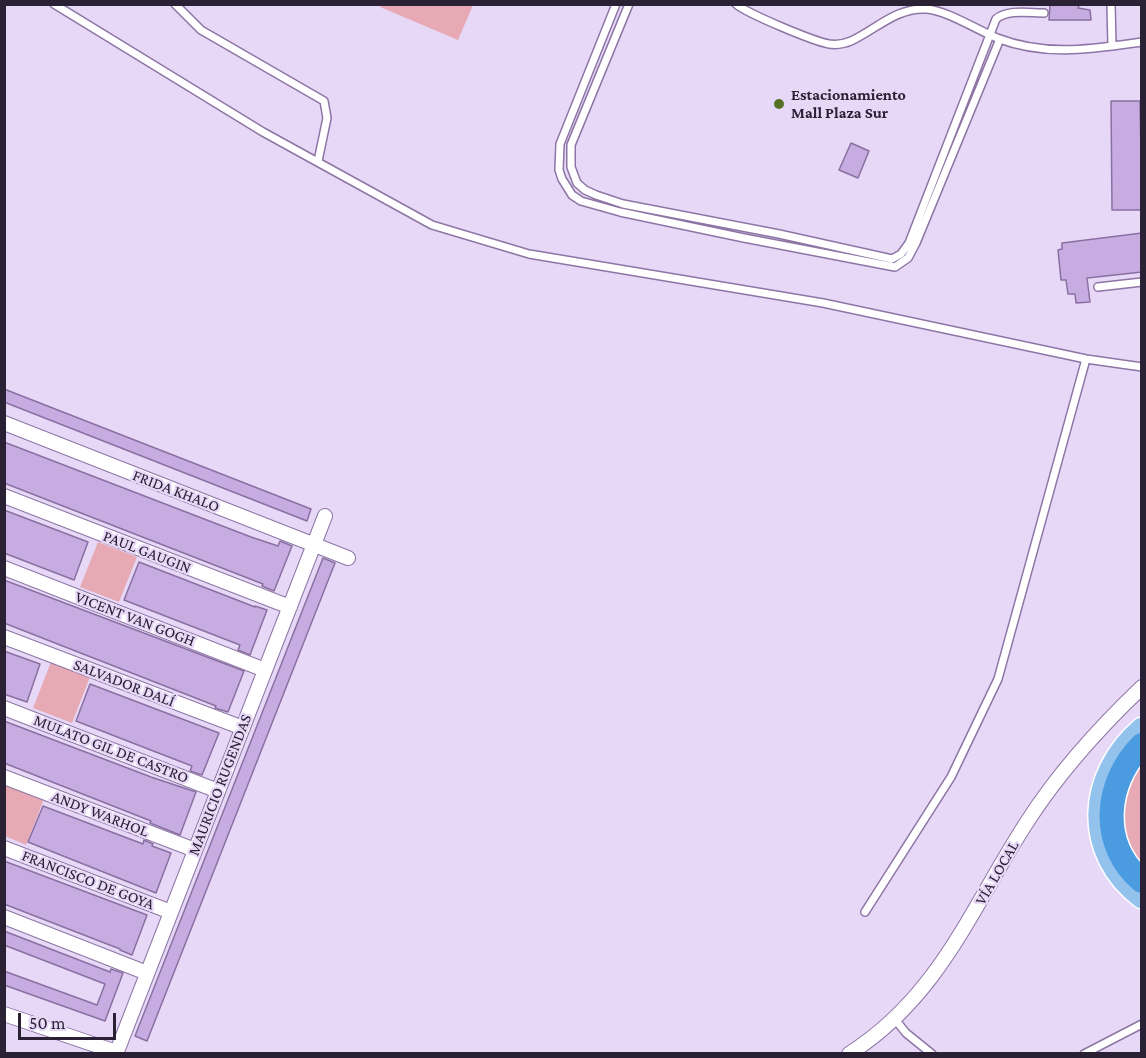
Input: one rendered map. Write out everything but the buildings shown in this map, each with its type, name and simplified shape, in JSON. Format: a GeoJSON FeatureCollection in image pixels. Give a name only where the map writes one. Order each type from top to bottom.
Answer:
{"type":"FeatureCollection","features":[{"type":"Feature","properties":{"kind":"highway"},"geometry":{"type":"LineString","coordinates":[[1142,745],[1128,760],[1118,781],[1111,814],[1113,837],[1117,848],[1129,868],[1142,881]]}},
{"type":"Feature","properties":{"kind":"main road"},"geometry":{"type":"LineString","coordinates":[[1142,728],[1126,743],[1112,763],[1103,784],[1098,808],[1100,832],[1107,856],[1120,876],[1142,898]]}},
{"type":"Feature","properties":{"kind":"street","name":"FRIDA KHALO"},"geometry":{"type":"LineString","coordinates":[[4,423],[348,558]]}},
{"type":"Feature","properties":{"kind":"street","name":"PAUL GAUGIN"},"geometry":{"type":"LineString","coordinates":[[4,496],[290,607]]}},
{"type":"Feature","properties":{"kind":"street","name":"MAURICIO RUGENDAS"},"geometry":{"type":"LineString","coordinates":[[118,1053],[325,516]]}},
{"type":"Feature","properties":{"kind":"street","name":"VICENT VAN GOGH"},"geometry":{"type":"LineString","coordinates":[[4,568],[265,670]]}},
{"type":"Feature","properties":{"kind":"street","name":"SALVADOR DALÍ"},"geometry":{"type":"LineString","coordinates":[[4,637],[243,728]]}},
{"type":"Feature","properties":{"kind":"street","name":"VÍA LOCAL"},"geometry":{"type":"LineString","coordinates":[[849,1053],[862,1049],[923,988],[951,952],[1009,850],[1048,790],[1089,741],[1142,687]]}},
{"type":"Feature","properties":{"kind":"street","name":"MULATO GIL DE CASTRO"},"geometry":{"type":"LineString","coordinates":[[4,708],[218,791]]}},
{"type":"Feature","properties":{"kind":"street","name":"ANDY WARHOL"},"geometry":{"type":"LineString","coordinates":[[4,777],[195,850]]}},
{"type":"Feature","properties":{"kind":"street","name":"FRANCISCO DE GOYA"},"geometry":{"type":"LineString","coordinates":[[4,848],[171,912]]}},
{"type":"Feature","properties":{"kind":"street"},"geometry":{"type":"LineString","coordinates":[[4,917],[147,973]]}},
{"type":"Feature","properties":{"kind":"street"},"geometry":{"type":"LineString","coordinates":[[4,1014],[118,1053]]}},
{"type":"Feature","properties":{"kind":"lane"},"geometry":{"type":"LineString","coordinates":[[54,4],[263,132],[432,225],[529,254],[822,303],[1086,359],[1142,367]]}},
{"type":"Feature","properties":{"kind":"lane"},"geometry":{"type":"LineString","coordinates":[[175,4],[201,30],[324,101],[327,118],[318,161]]}},
{"type":"Feature","properties":{"kind":"lane"},"geometry":{"type":"LineString","coordinates":[[616,4],[560,144],[559,170],[572,195],[581,201],[620,212],[895,267],[908,258],[916,243],[1000,39]]}},
{"type":"Feature","properties":{"kind":"lane"},"geometry":{"type":"LineString","coordinates":[[629,4],[571,145],[571,167],[577,183],[585,190],[623,204],[780,234],[892,259],[901,254],[909,243],[996,19],[1001,15],[1044,13]]}},
{"type":"Feature","properties":{"kind":"lane"},"geometry":{"type":"LineString","coordinates":[[736,4],[792,31],[830,44],[851,41],[898,14],[918,9],[935,10],[1000,39],[1048,50],[1081,51],[1142,42]]}},
{"type":"Feature","properties":{"kind":"lane"},"geometry":{"type":"LineString","coordinates":[[1111,4],[1112,46]]}},
{"type":"Feature","properties":{"kind":"lane"},"geometry":{"type":"LineString","coordinates":[[1098,287],[1142,282]]}},
{"type":"Feature","properties":{"kind":"lane"},"geometry":{"type":"LineString","coordinates":[[865,912],[951,777],[998,679],[1086,359]]}},
{"type":"Feature","properties":{"kind":"lane"},"geometry":{"type":"LineString","coordinates":[[894,1018],[906,1033],[932,1053]]}},
{"type":"Feature","properties":{"kind":"lane"},"geometry":{"type":"LineString","coordinates":[[1084,1053],[1142,1024]]}},
{"type":"Feature","properties":{"kind":"shaded area"},"geometry":{"type":"Polygon","coordinates":[[[381,4],[473,5],[458,40],[380,7],[381,4]]]}},
{"type":"Feature","properties":{"kind":"shaded area"},"geometry":{"type":"Polygon","coordinates":[[[98,542],[137,557],[119,602],[80,587],[98,542]]]}},
{"type":"Feature","properties":{"kind":"shaded area"},"geometry":{"type":"Polygon","coordinates":[[[51,662],[90,677],[72,723],[33,708],[51,662]]]}},
{"type":"Feature","properties":{"kind":"shaded area"},"geometry":{"type":"Polygon","coordinates":[[[1141,760],[1141,870],[1123,837],[1124,788],[1141,760]]]}},
{"type":"Feature","properties":{"kind":"shaded area"},"geometry":{"type":"Polygon","coordinates":[[[5,784],[44,799],[26,845],[5,836],[5,784]]]}},
{"type":"Feature","properties":{"kind":"place","name":"Estacionamiento Mall Plaza Sur"},"geometry":{"type":"Point","coordinates":[779,104]}}]}
